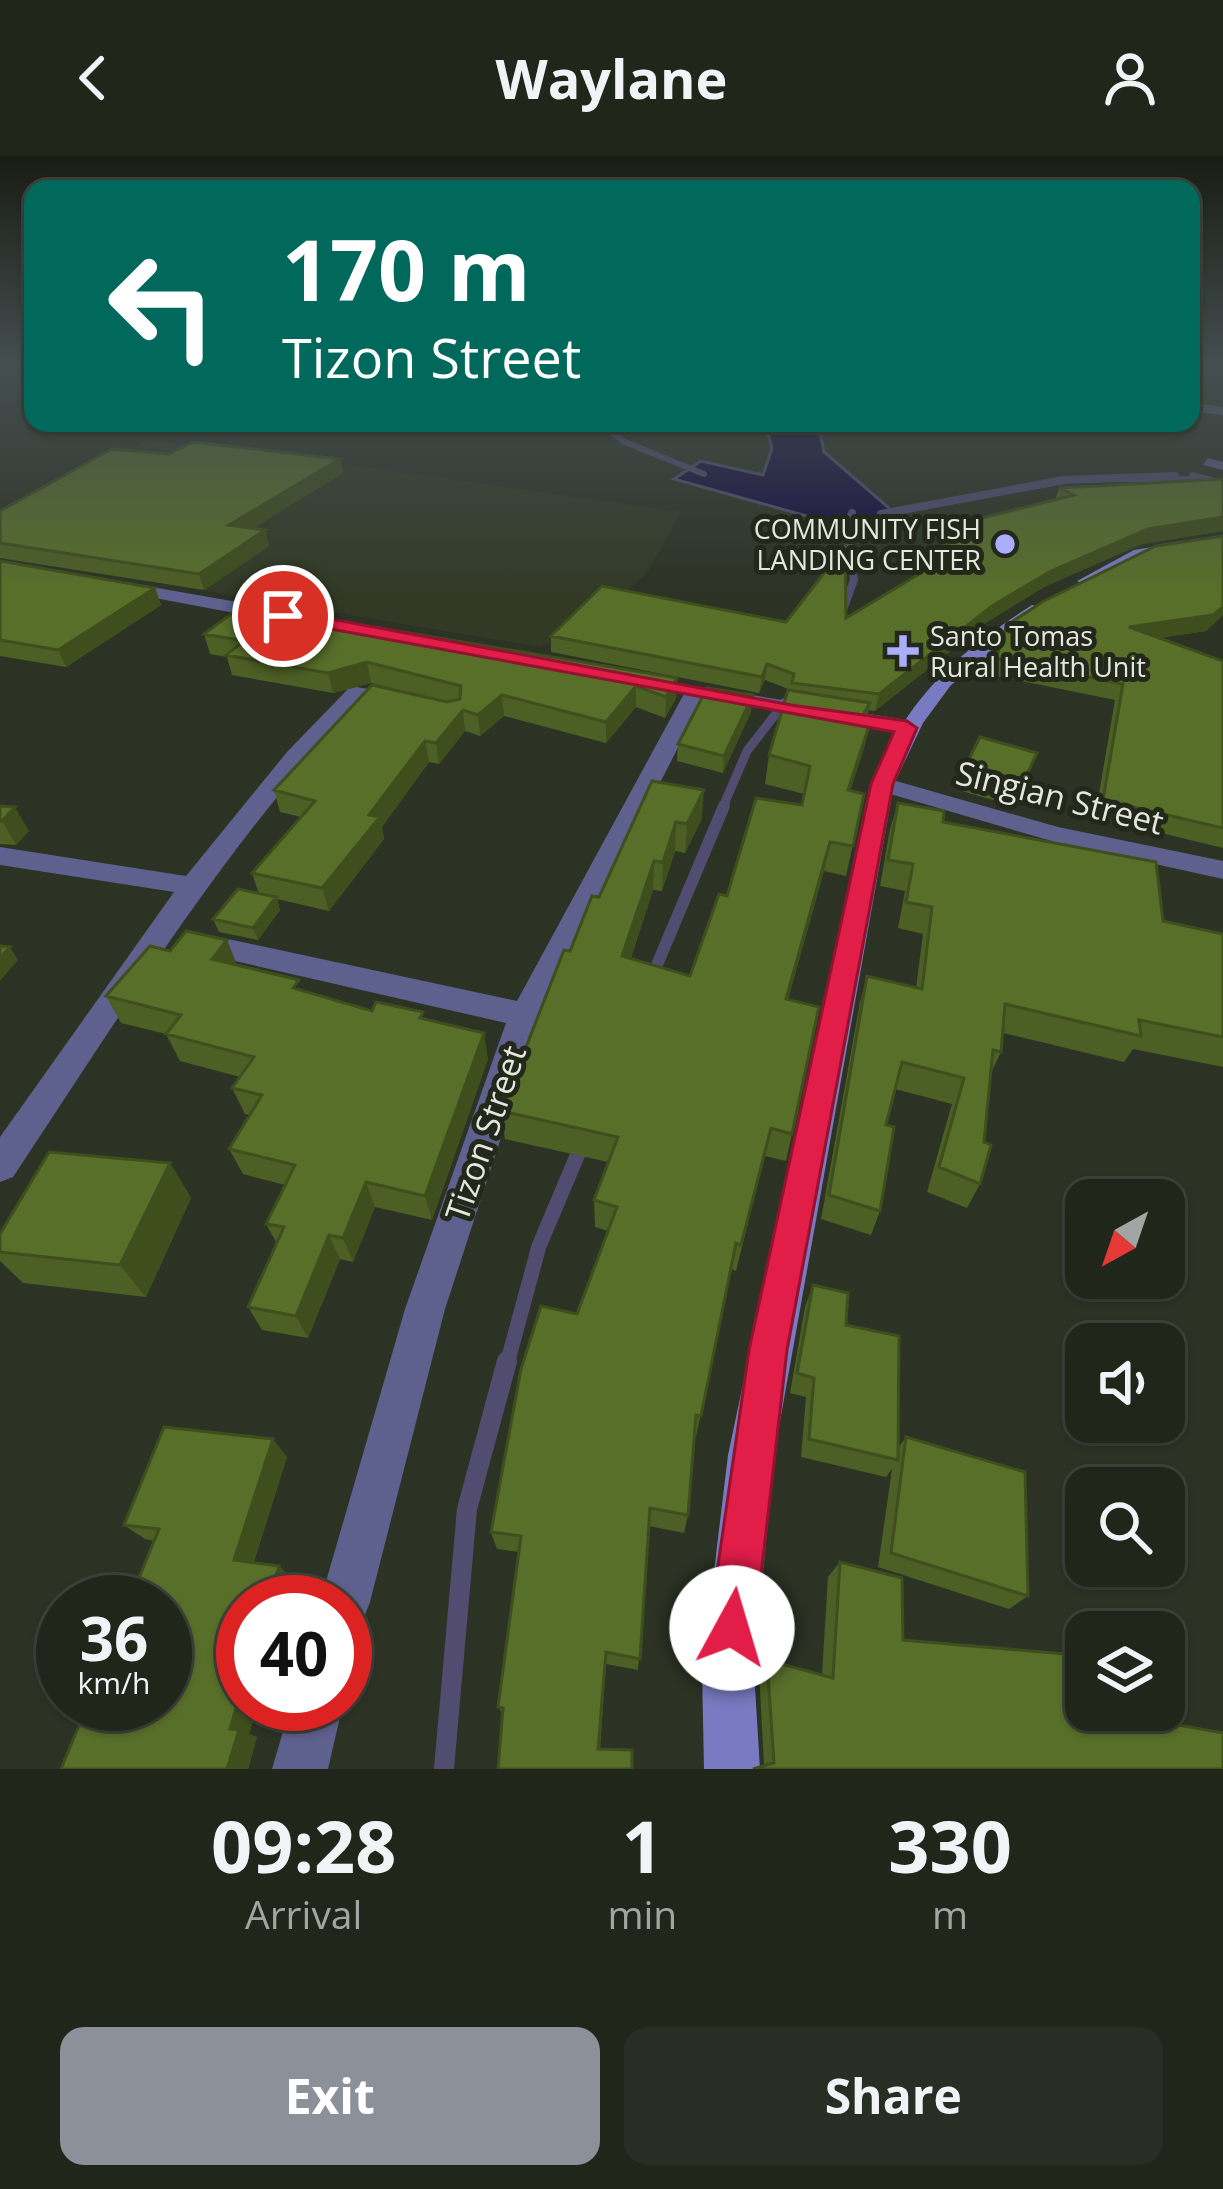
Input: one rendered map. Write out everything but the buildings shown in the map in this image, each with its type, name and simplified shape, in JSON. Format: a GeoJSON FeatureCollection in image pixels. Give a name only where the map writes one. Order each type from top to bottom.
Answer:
{"type":"FeatureCollection","features":[{"type":"Feature","properties":{"kind":"street"},"geometry":{"type":"LineString","coordinates":[[732,1769],[728,1671],[751,1455],[882,784],[931,688],[956,663],[1078,585],[1140,554],[1223,540]]}},
{"type":"Feature","properties":{"kind":"street"},"geometry":{"type":"LineString","coordinates":[[100,582],[291,617]]}},
{"type":"Feature","properties":{"kind":"street","name":"Tizon Street"},"geometry":{"type":"LineString","coordinates":[[352,1575],[425,1309],[525,1015],[685,689],[907,728]]}},
{"type":"Feature","properties":{"kind":"street"},"geometry":{"type":"LineString","coordinates":[[0,1166],[193,886],[345,700],[370,692],[430,707]]}},
{"type":"Feature","properties":{"kind":"street","name":"Singian Street"},"geometry":{"type":"LineString","coordinates":[[882,784],[1055,834],[1223,870]]}},
{"type":"Feature","properties":{"kind":"street"},"geometry":{"type":"LineString","coordinates":[[0,856],[193,886]]}},
{"type":"Feature","properties":{"kind":"street"},"geometry":{"type":"LineString","coordinates":[[162,935],[525,1015]]}},
{"type":"Feature","properties":{"kind":"street"},"geometry":{"type":"LineString","coordinates":[[300,1769],[310,1731]]}},
{"type":"Feature","properties":{"kind":"shaded area"},"geometry":{"type":"Polygon","coordinates":[[[142,442],[337,463],[681,512],[648,571],[595,625],[540,647],[0,556],[0,527],[142,442]]]}},
{"type":"Feature","properties":{"kind":"shaded area"},"geometry":{"type":"Polygon","coordinates":[[[770,442],[822,442],[824,452],[896,514],[886,524],[846,527],[674,479],[701,461],[763,475],[770,442]]]}},
{"type":"Feature","properties":{"kind":"waterway"},"geometry":{"type":"LineString","coordinates":[[626,442],[704,474]]}},
{"type":"Feature","properties":{"kind":"waterway"},"geometry":{"type":"LineString","coordinates":[[1092,479],[1175,476]]}},
{"type":"Feature","properties":{"kind":"waterway"},"geometry":{"type":"LineString","coordinates":[[1193,476],[1204,479]]}},
{"type":"Feature","properties":{"kind":"waterway"},"geometry":{"type":"LineString","coordinates":[[1080,479],[1092,479]]}},
{"type":"Feature","properties":{"kind":"waterway"},"geometry":{"type":"LineString","coordinates":[[881,514],[1092,479]]}},
{"type":"Feature","properties":{"kind":"waterway"},"geometry":{"type":"LineString","coordinates":[[1092,479],[1204,479]]}},
{"type":"Feature","properties":{"kind":"waterway"},"geometry":{"type":"LineString","coordinates":[[1204,479],[1223,484]]}},
{"type":"Feature","properties":{"kind":"waterway"},"geometry":{"type":"LineString","coordinates":[[841,615],[854,580],[846,527],[852,513]]}},
{"type":"Feature","properties":{"kind":"waterway"},"geometry":{"type":"LineString","coordinates":[[722,809],[747,751],[785,702]]}},
{"type":"Feature","properties":{"kind":"waterway"},"geometry":{"type":"LineString","coordinates":[[651,979],[724,806]]}},
{"type":"Feature","properties":{"kind":"waterway"},"geometry":{"type":"LineString","coordinates":[[507,1364],[539,1246],[583,1142]]}},
{"type":"Feature","properties":{"kind":"waterway"},"geometry":{"type":"LineString","coordinates":[[444,1769],[467,1509],[507,1361]]}},
{"type":"Feature","properties":{"kind":"place","name":"COMMUNITY FISH LANDING CENTER"},"geometry":{"type":"Point","coordinates":[1005,544]}},
{"type":"Feature","properties":{"kind":"place","name":"Santo Tomas Rural Health Unit"},"geometry":{"type":"Point","coordinates":[903,651]}},
{"type":"Feature","properties":{"kind":"route"},"geometry":{"type":"LineString","coordinates":[[283,616],[583,668],[791,711],[907,728],[882,784],[768,1350],[732,1628]]}}]}
